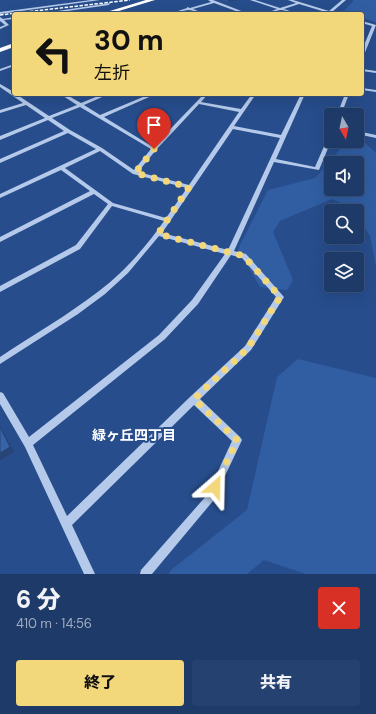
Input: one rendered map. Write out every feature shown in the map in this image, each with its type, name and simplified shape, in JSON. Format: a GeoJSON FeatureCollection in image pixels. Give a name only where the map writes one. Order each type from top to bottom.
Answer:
{"type":"FeatureCollection","features":[{"type":"Feature","properties":{"kind":"highway"},"geometry":{"type":"LineString","coordinates":[[111,12],[152,0]]}},
{"type":"Feature","properties":{"kind":"highway"},"geometry":{"type":"LineString","coordinates":[[0,45],[12,39]]}},
{"type":"Feature","properties":{"kind":"highway"},"geometry":{"type":"LineString","coordinates":[[0,50],[12,46]]}},
{"type":"Feature","properties":{"kind":"street"},"geometry":{"type":"LineString","coordinates":[[49,0],[53,6]]}},
{"type":"Feature","properties":{"kind":"street"},"geometry":{"type":"LineString","coordinates":[[0,13],[98,0]]}},
{"type":"Feature","properties":{"kind":"street"},"geometry":{"type":"LineString","coordinates":[[209,0],[242,12]]}},
{"type":"Feature","properties":{"kind":"street"},"geometry":{"type":"LineString","coordinates":[[252,0],[289,12]]}},
{"type":"Feature","properties":{"kind":"street"},"geometry":{"type":"LineString","coordinates":[[290,0],[330,12],[343,1]]}},
{"type":"Feature","properties":{"kind":"street"},"geometry":{"type":"LineString","coordinates":[[336,0],[343,1]]}},
{"type":"Feature","properties":{"kind":"street"},"geometry":{"type":"LineString","coordinates":[[176,12],[213,2]]}},
{"type":"Feature","properties":{"kind":"street"},"geometry":{"type":"LineString","coordinates":[[271,12],[298,2]]}},
{"type":"Feature","properties":{"kind":"street"},"geometry":{"type":"LineString","coordinates":[[54,12],[109,4]]}},
{"type":"Feature","properties":{"kind":"street"},"geometry":{"type":"LineString","coordinates":[[188,8],[198,12]]}},
{"type":"Feature","properties":{"kind":"street"},"geometry":{"type":"LineString","coordinates":[[0,19],[12,18]]}},
{"type":"Feature","properties":{"kind":"street"},"geometry":{"type":"LineString","coordinates":[[0,19],[7,24],[0,28]]}},
{"type":"Feature","properties":{"kind":"street"},"geometry":{"type":"LineString","coordinates":[[364,23],[375,26],[364,50]]}},
{"type":"Feature","properties":{"kind":"street"},"geometry":{"type":"LineString","coordinates":[[0,70],[12,66]]}},
{"type":"Feature","properties":{"kind":"street"},"geometry":{"type":"LineString","coordinates":[[364,70],[376,72]]}},
{"type":"Feature","properties":{"kind":"street"},"geometry":{"type":"LineString","coordinates":[[2,88],[12,94]]}},
{"type":"Feature","properties":{"kind":"street"},"geometry":{"type":"LineString","coordinates":[[364,88],[376,91]]}},
{"type":"Feature","properties":{"kind":"street"},"geometry":{"type":"LineString","coordinates":[[15,96],[68,131],[100,149],[135,173],[189,187]]}},
{"type":"Feature","properties":{"kind":"street"},"geometry":{"type":"LineString","coordinates":[[65,96],[154,149]]}},
{"type":"Feature","properties":{"kind":"street"},"geometry":{"type":"LineString","coordinates":[[0,138],[102,96]]}},
{"type":"Feature","properties":{"kind":"street"},"geometry":{"type":"LineString","coordinates":[[99,117],[149,96]]}},
{"type":"Feature","properties":{"kind":"street"},"geometry":{"type":"LineString","coordinates":[[135,173],[154,149],[204,96]]}},
{"type":"Feature","properties":{"kind":"street"},"geometry":{"type":"LineString","coordinates":[[0,360],[75,312],[103,292],[126,271],[158,234],[166,220],[253,96]]}},
{"type":"Feature","properties":{"kind":"street"},"geometry":{"type":"LineString","coordinates":[[28,444],[162,337],[196,302],[230,252],[303,96]]}},
{"type":"Feature","properties":{"kind":"street"},"geometry":{"type":"LineString","coordinates":[[342,108],[346,96]]}},
{"type":"Feature","properties":{"kind":"street"},"geometry":{"type":"LineString","coordinates":[[0,112],[26,103]]}},
{"type":"Feature","properties":{"kind":"street"},"geometry":{"type":"LineString","coordinates":[[198,103],[242,112]]}},
{"type":"Feature","properties":{"kind":"street"},"geometry":{"type":"LineString","coordinates":[[231,127],[284,137]]}},
{"type":"Feature","properties":{"kind":"street"},"geometry":{"type":"LineString","coordinates":[[0,160],[68,131]]}},
{"type":"Feature","properties":{"kind":"street"},"geometry":{"type":"LineString","coordinates":[[364,133],[376,135]]}},
{"type":"Feature","properties":{"kind":"street"},"geometry":{"type":"LineString","coordinates":[[273,160],[317,169],[326,148]]}},
{"type":"Feature","properties":{"kind":"street"},"geometry":{"type":"LineString","coordinates":[[0,196],[100,149]]}},
{"type":"Feature","properties":{"kind":"street"},"geometry":{"type":"LineString","coordinates":[[62,168],[111,204],[166,220]]}},
{"type":"Feature","properties":{"kind":"street"},"geometry":{"type":"LineString","coordinates":[[0,240],[93,192]]}},
{"type":"Feature","properties":{"kind":"street"},"geometry":{"type":"LineString","coordinates":[[0,289],[78,247],[111,204]]}},
{"type":"Feature","properties":{"kind":"street"},"geometry":{"type":"LineString","coordinates":[[66,524],[248,348],[280,297],[244,256],[158,234]]}},
{"type":"Feature","properties":{"kind":"street"},"geometry":{"type":"LineString","coordinates":[[0,396],[28,444],[90,574]]}},
{"type":"Feature","properties":{"kind":"street"},"geometry":{"type":"LineString","coordinates":[[145,574],[210,498],[237,440],[194,399]]}},
{"type":"Feature","properties":{"kind":"shaded area"},"geometry":{"type":"Polygon","coordinates":[[[354,0],[376,0],[376,22],[364,19],[364,12],[343,12],[354,0]]]}},
{"type":"Feature","properties":{"kind":"shaded area"},"geometry":{"type":"Polygon","coordinates":[[[364,142],[376,153],[376,266],[370,236],[364,227],[364,204],[343,204],[332,199],[280,221],[273,232],[293,280],[287,290],[260,287],[238,249],[268,190],[315,178],[324,168],[324,196],[364,196],[364,156],[334,156],[341,148],[364,148],[364,142]]]}},
{"type":"Feature","properties":{"kind":"shaded area"},"geometry":{"type":"Polygon","coordinates":[[[298,359],[376,378],[376,574],[306,574],[264,560],[247,574],[169,574],[171,570],[247,510],[277,377],[298,359]]]}},
{"type":"Feature","properties":{"kind":"building"},"geometry":{"type":"Polygon","coordinates":[[[0,427],[10,447],[0,453],[0,427]]]}},
{"type":"Feature","properties":{"kind":"railway"},"geometry":{"type":"LineString","coordinates":[[26,12],[130,0]]}},
{"type":"Feature","properties":{"kind":"railway"},"geometry":{"type":"LineString","coordinates":[[0,15],[12,14]]}},
{"type":"Feature","properties":{"kind":"district","name":"緑ヶ丘四丁目"},"geometry":{"type":"Point","coordinates":[134,435]}},
{"type":"Feature","properties":{"kind":"route"},"geometry":{"type":"LineString","coordinates":[[154,149],[135,173],[189,187],[158,234],[244,256],[280,297],[248,348],[194,399],[237,440],[215,487]]}}]}
